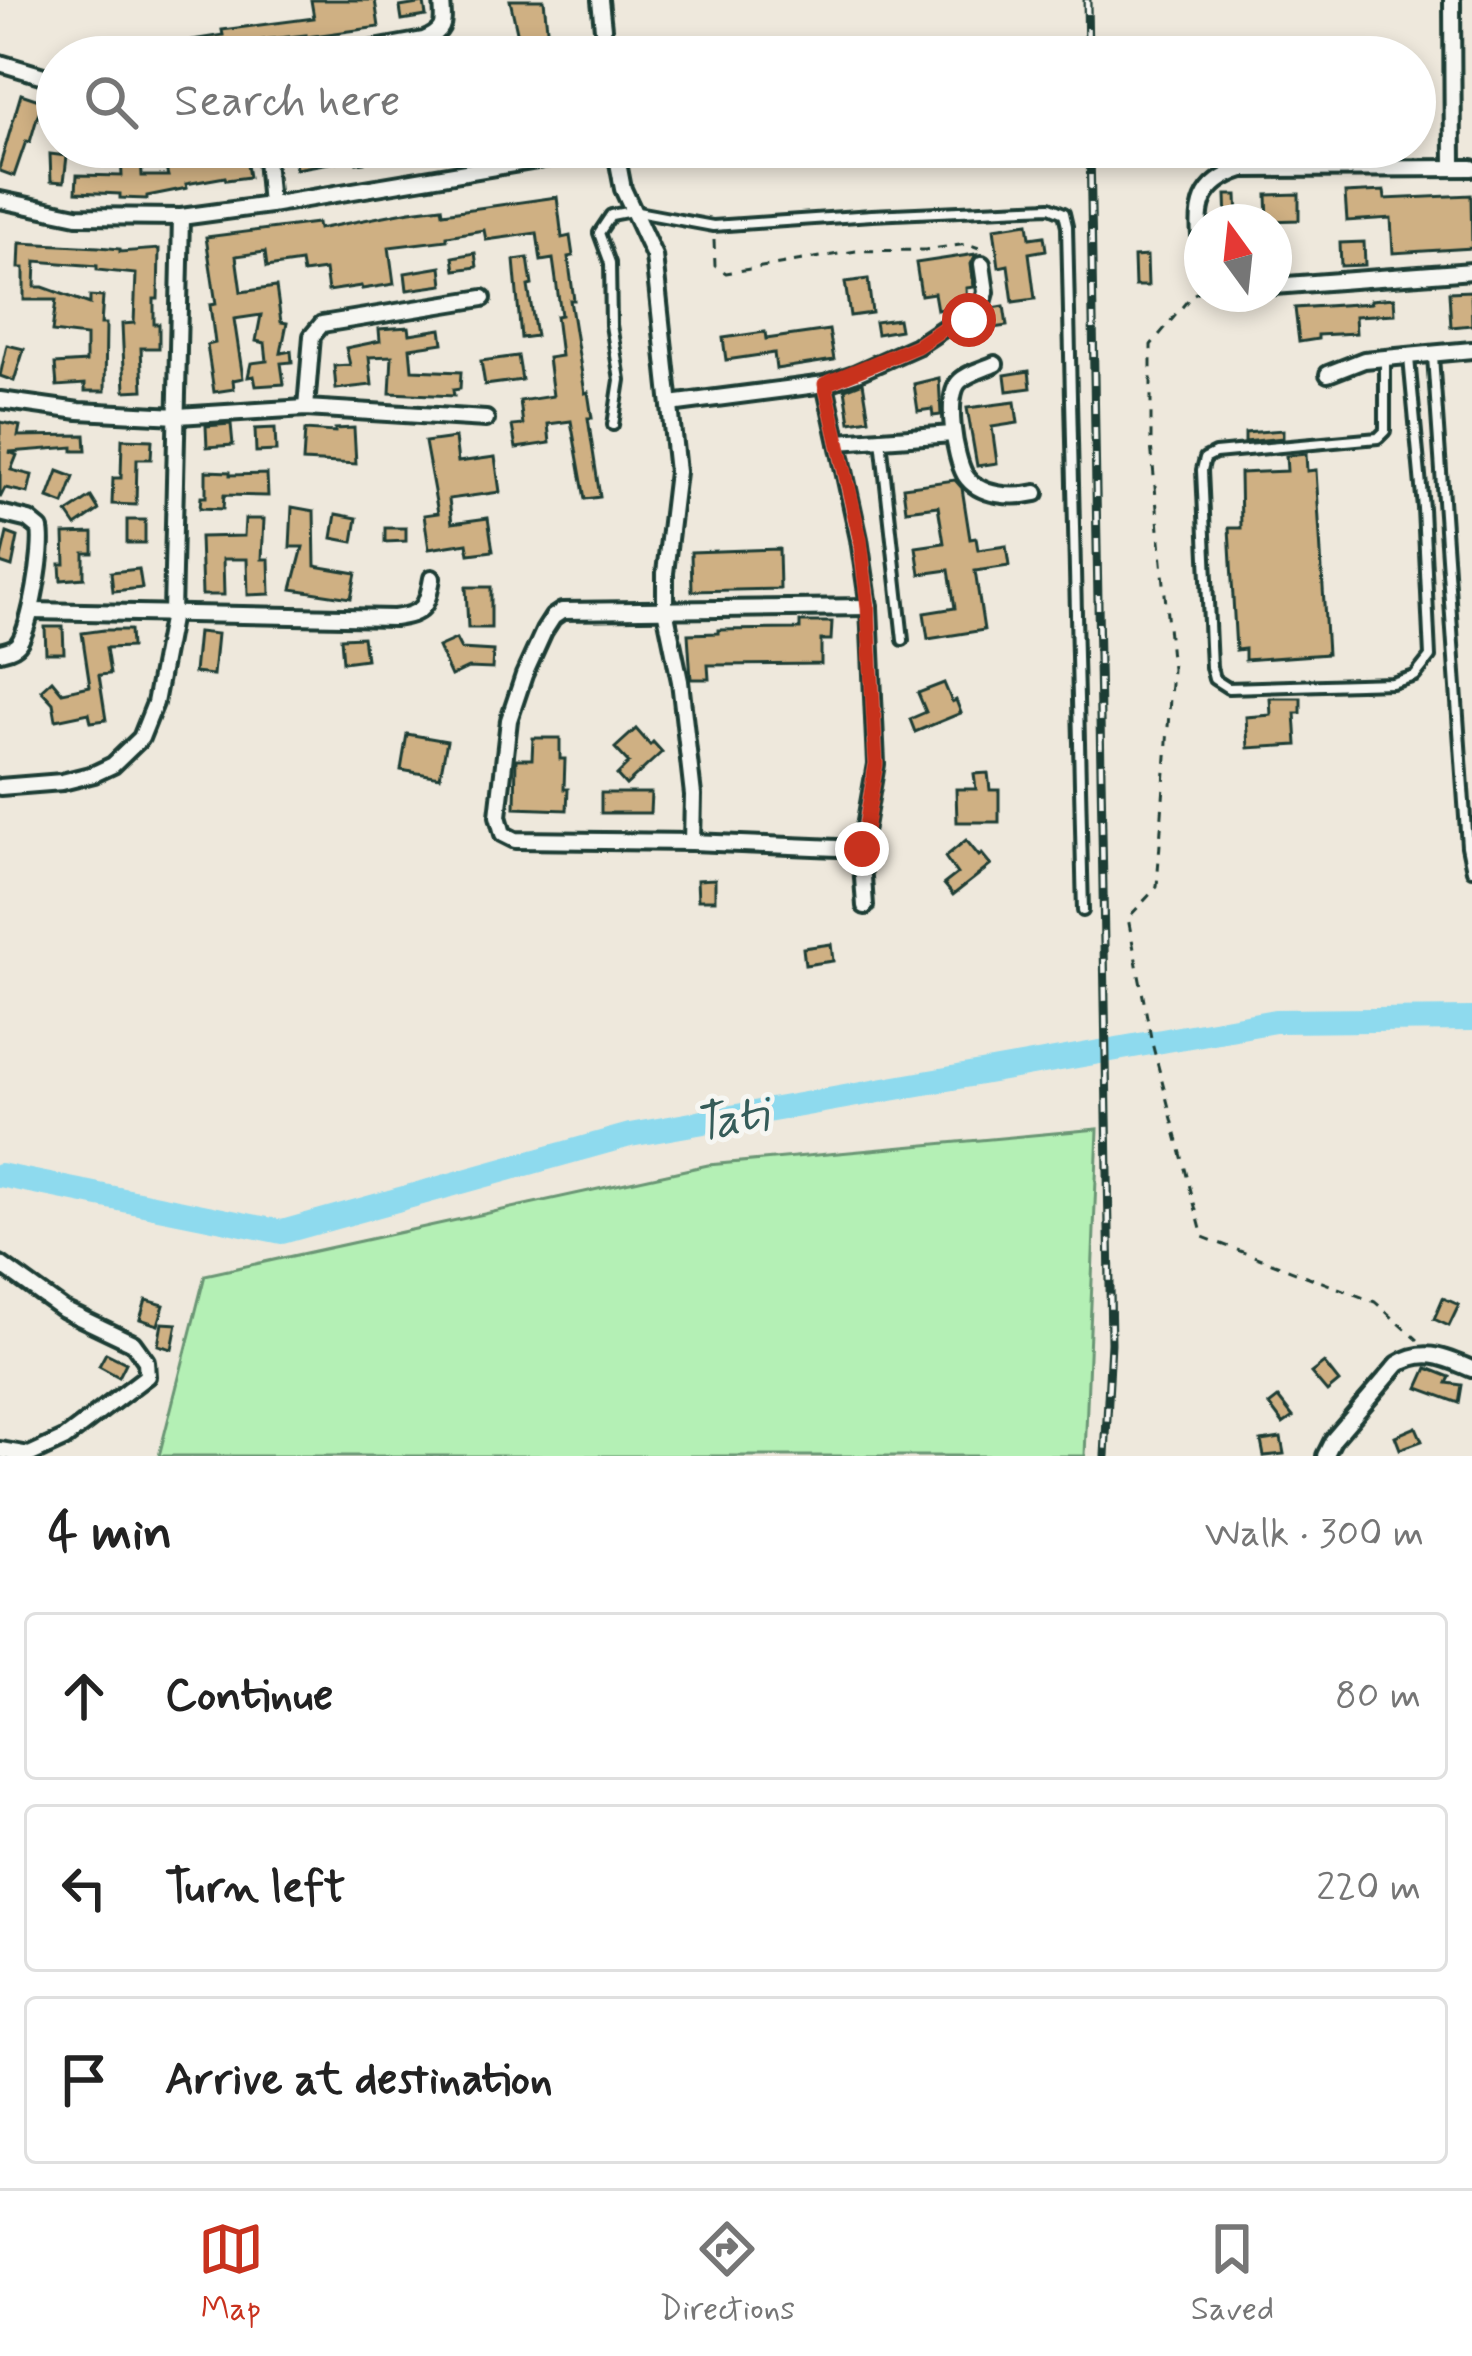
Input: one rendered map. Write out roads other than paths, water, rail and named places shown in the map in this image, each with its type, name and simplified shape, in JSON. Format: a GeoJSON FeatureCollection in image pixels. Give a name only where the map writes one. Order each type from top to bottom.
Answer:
{"type":"FeatureCollection","features":[{"type":"Feature","properties":{"kind":"street"},"geometry":{"type":"LineString","coordinates":[[433,36],[443,25],[442,0]]}},
{"type":"Feature","properties":{"kind":"street"},"geometry":{"type":"LineString","coordinates":[[600,0],[604,36]]}},
{"type":"Feature","properties":{"kind":"street"},"geometry":{"type":"LineString","coordinates":[[1452,0],[1453,167]]}},
{"type":"Feature","properties":{"kind":"street"},"geometry":{"type":"LineString","coordinates":[[0,64],[36,74]]}},
{"type":"Feature","properties":{"kind":"street"},"geometry":{"type":"LineString","coordinates":[[1436,167],[1472,167]]}},
{"type":"Feature","properties":{"kind":"street"},"geometry":{"type":"LineString","coordinates":[[267,168],[270,205]]}},
{"type":"Feature","properties":{"kind":"street"},"geometry":{"type":"LineString","coordinates":[[0,200],[77,217],[181,217],[490,168]]}},
{"type":"Feature","properties":{"kind":"street"},"geometry":{"type":"LineString","coordinates":[[619,168],[623,189],[653,256],[670,404],[677,472],[665,608],[680,681],[693,795],[692,842]]}},
{"type":"Feature","properties":{"kind":"street"},"geometry":{"type":"LineString","coordinates":[[1202,204],[1211,184],[1243,169],[1348,168]]}},
{"type":"Feature","properties":{"kind":"street"},"geometry":{"type":"LineString","coordinates":[[0,787],[62,782],[113,765],[141,738],[155,704],[172,614],[181,217]]}},
{"type":"Feature","properties":{"kind":"street"},"geometry":{"type":"LineString","coordinates":[[670,404],[825,384],[917,346],[950,324],[969,320],[983,303],[982,264]]}},
{"type":"Feature","properties":{"kind":"street"},"geometry":{"type":"LineString","coordinates":[[1292,285],[1472,271]]}},
{"type":"Feature","properties":{"kind":"street"},"geometry":{"type":"LineString","coordinates":[[306,408],[311,336],[322,324],[483,298]]}},
{"type":"Feature","properties":{"kind":"street"},"geometry":{"type":"LineString","coordinates":[[1328,374],[1348,364],[1385,357],[1472,350]]}},
{"type":"Feature","properties":{"kind":"street"},"geometry":{"type":"LineString","coordinates":[[995,364],[954,388],[953,434],[965,475],[983,490],[1016,497],[1036,493]]}},
{"type":"Feature","properties":{"kind":"street"},"geometry":{"type":"LineString","coordinates":[[825,384],[860,539],[868,607],[876,764],[862,849],[866,906]]}},
{"type":"Feature","properties":{"kind":"street"},"geometry":{"type":"LineString","coordinates":[[0,400],[79,411],[178,416],[306,408],[486,419]]}},
{"type":"Feature","properties":{"kind":"street"},"geometry":{"type":"LineString","coordinates":[[838,442],[953,434]]}},
{"type":"Feature","properties":{"kind":"street"},"geometry":{"type":"LineString","coordinates":[[0,513],[29,520],[40,529],[42,541],[31,611],[18,644],[0,652]]}},
{"type":"Feature","properties":{"kind":"street"},"geometry":{"type":"LineString","coordinates":[[31,611],[394,617],[422,609],[432,578]]}},
{"type":"Feature","properties":{"kind":"street"},"geometry":{"type":"LineString","coordinates":[[862,849],[515,840],[503,834],[498,816],[509,720],[524,674],[554,617],[572,609],[868,607]]}},
{"type":"Feature","properties":{"kind":"street"},"geometry":{"type":"LineString","coordinates":[[0,1264],[64,1310],[133,1343],[146,1361],[147,1376],[64,1439],[29,1455],[0,1450]]}},
{"type":"Feature","properties":{"kind":"street"},"geometry":{"type":"LineString","coordinates":[[1325,1456],[1333,1440],[1398,1364],[1419,1354],[1432,1354],[1472,1369]]}},
{"type":"Feature","properties":{"kind":"lane"},"geometry":{"type":"LineString","coordinates":[[613,425],[620,380],[610,325],[610,263],[599,233],[611,215],[632,211],[713,226],[960,210],[1050,208],[1064,213],[1083,911]]}},
{"type":"Feature","properties":{"kind":"lane"},"geometry":{"type":"LineString","coordinates":[[1432,354],[1472,870]]}},
{"type":"Feature","properties":{"kind":"lane"},"geometry":{"type":"LineString","coordinates":[[1385,357],[1385,431],[1378,438],[1215,453],[1205,458],[1210,667],[1214,679],[1228,688],[1392,683],[1415,676],[1430,657],[1423,508],[1408,356]]}},
{"type":"Feature","properties":{"kind":"lane"},"geometry":{"type":"LineString","coordinates":[[881,439],[903,640]]}},
{"type":"Feature","properties":{"kind":"waterway","name":"Tati"},"geometry":{"type":"LineString","coordinates":[[0,1175],[282,1232],[630,1135],[1275,1021],[1472,1019]]}},
{"type":"Feature","properties":{"kind":"railway"},"geometry":{"type":"LineString","coordinates":[[1087,0],[1088,36]]}},
{"type":"Feature","properties":{"kind":"railway"},"geometry":{"type":"LineString","coordinates":[[1090,168],[1111,1343],[1105,1456]]}}]}
